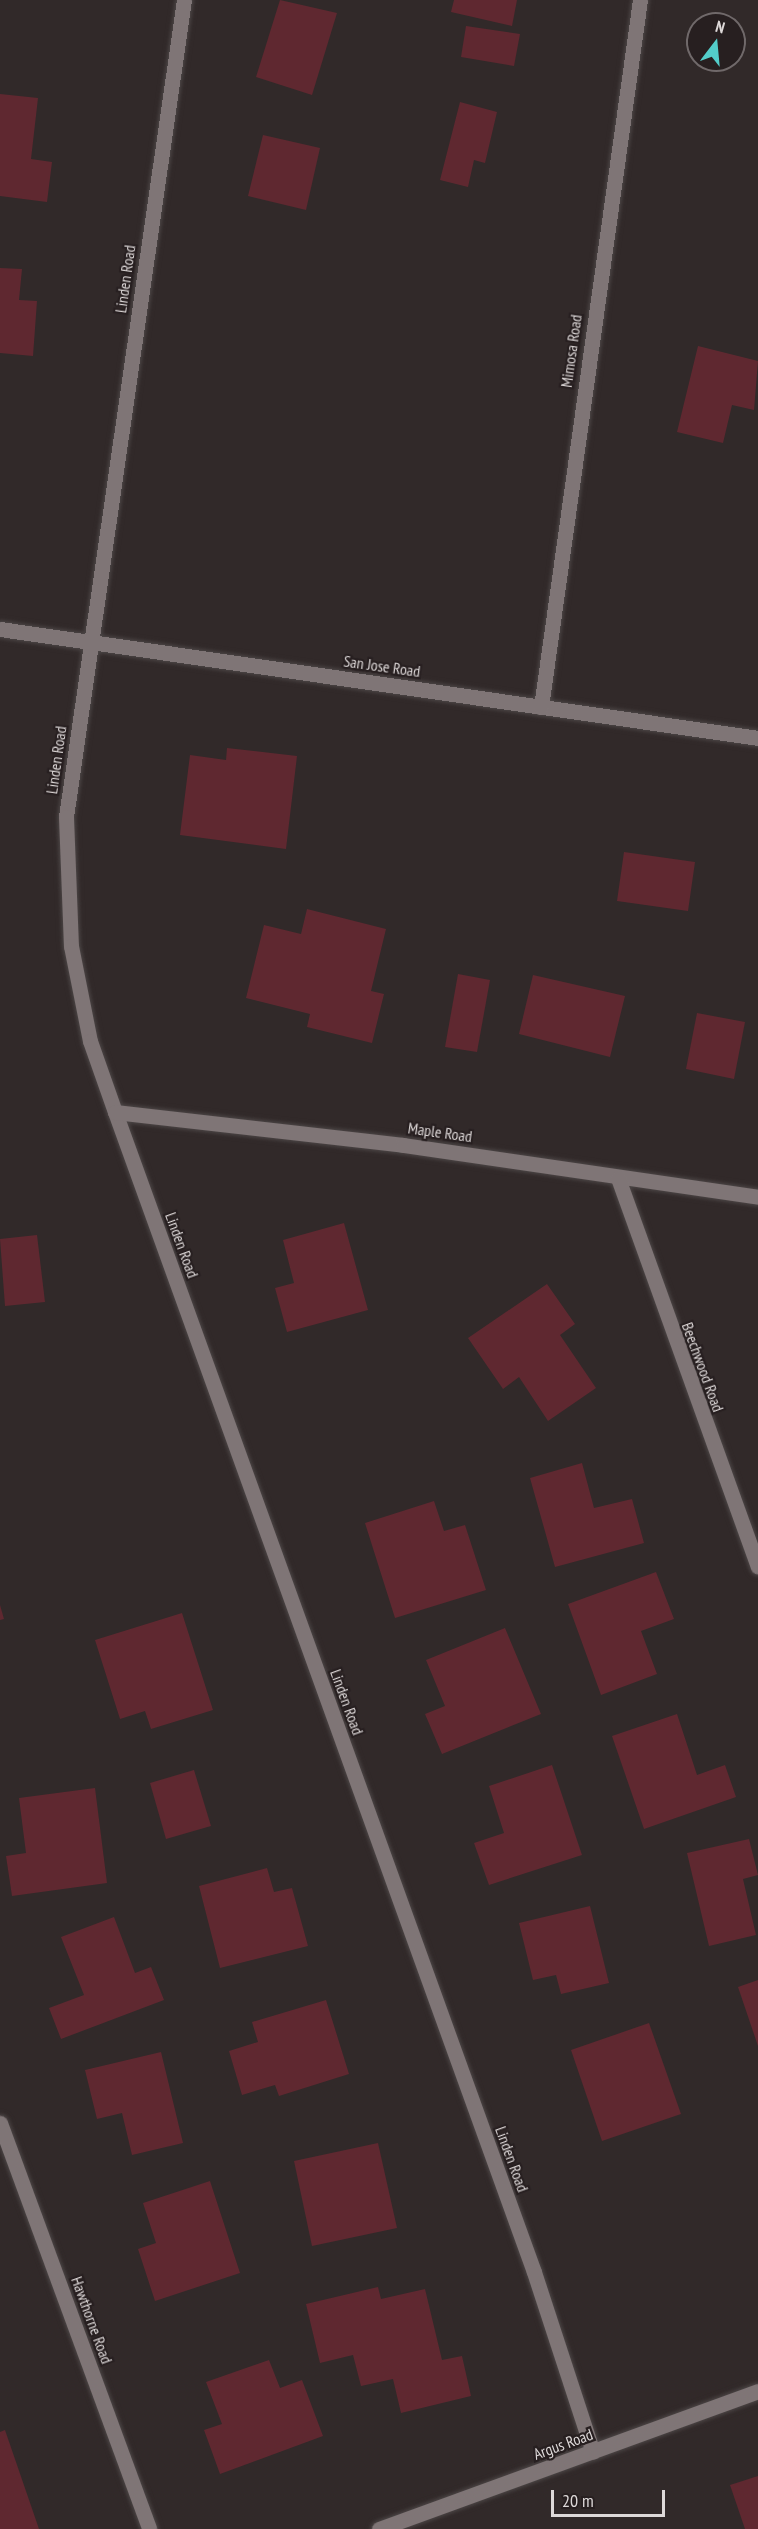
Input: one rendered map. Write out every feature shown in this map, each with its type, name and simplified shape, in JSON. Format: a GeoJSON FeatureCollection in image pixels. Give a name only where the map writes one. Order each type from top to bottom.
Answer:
{"type":"FeatureCollection","features":[{"type":"Feature","properties":{"kind":"street","name":"Linden Road"},"geometry":{"type":"LineString","coordinates":[[184,0],[66,817],[66,882],[71,946],[90,1041],[534,2272],[593,2452]]}},
{"type":"Feature","properties":{"kind":"street","name":"Mimosa Road"},"geometry":{"type":"LineString","coordinates":[[541,707],[640,0]]}},
{"type":"Feature","properties":{"kind":"street","name":"San Jose Road"},"geometry":{"type":"LineString","coordinates":[[0,629],[758,738]]}},
{"type":"Feature","properties":{"kind":"street","name":"Maple Road"},"geometry":{"type":"LineString","coordinates":[[115,1112],[403,1145],[758,1197]]}},
{"type":"Feature","properties":{"kind":"street","name":"Beechwood Road"},"geometry":{"type":"LineString","coordinates":[[618,1178],[758,1567]]}},
{"type":"Feature","properties":{"kind":"street","name":"Hawthorne Road"},"geometry":{"type":"LineString","coordinates":[[0,2123],[149,2529]]}},
{"type":"Feature","properties":{"kind":"street","name":"Argus Road"},"geometry":{"type":"LineString","coordinates":[[379,2529],[758,2391]]}},
{"type":"Feature","properties":{"kind":"building"},"geometry":{"type":"Polygon","coordinates":[[[280,0],[337,13],[312,95],[256,77],[280,0]]]}},
{"type":"Feature","properties":{"kind":"building"},"geometry":{"type":"Polygon","coordinates":[[[454,0],[517,0],[512,26],[451,12],[454,0]]]}},
{"type":"Feature","properties":{"kind":"building"},"geometry":{"type":"Polygon","coordinates":[[[466,26],[520,34],[514,66],[461,57],[466,26]]]}},
{"type":"Feature","properties":{"kind":"building"},"geometry":{"type":"Polygon","coordinates":[[[0,94],[38,98],[31,159],[52,162],[47,202],[0,196],[0,94]]]}},
{"type":"Feature","properties":{"kind":"building"},"geometry":{"type":"Polygon","coordinates":[[[460,102],[497,112],[485,163],[474,160],[468,187],[440,180],[460,102]]]}},
{"type":"Feature","properties":{"kind":"building"},"geometry":{"type":"Polygon","coordinates":[[[263,135],[320,148],[306,210],[248,196],[263,135]]]}},
{"type":"Feature","properties":{"kind":"building"},"geometry":{"type":"Polygon","coordinates":[[[0,268],[22,269],[19,300],[37,301],[33,356],[0,353],[0,268]]]}},
{"type":"Feature","properties":{"kind":"building"},"geometry":{"type":"Polygon","coordinates":[[[698,346],[758,361],[754,410],[732,405],[723,443],[677,432],[698,346]]]}},
{"type":"Feature","properties":{"kind":"building"},"geometry":{"type":"Polygon","coordinates":[[[227,748],[297,756],[286,849],[180,835],[190,755],[226,760],[227,748]]]}},
{"type":"Feature","properties":{"kind":"building"},"geometry":{"type":"Polygon","coordinates":[[[624,852],[695,862],[688,911],[617,901],[624,852]]]}},
{"type":"Feature","properties":{"kind":"building"},"geometry":{"type":"Polygon","coordinates":[[[307,909],[386,929],[371,991],[384,994],[372,1043],[307,1027],[310,1014],[246,998],[264,925],[301,934],[307,909]]]}},
{"type":"Feature","properties":{"kind":"building"},"geometry":{"type":"Polygon","coordinates":[[[458,974],[490,980],[477,1052],[445,1047],[458,974]]]}},
{"type":"Feature","properties":{"kind":"building"},"geometry":{"type":"Polygon","coordinates":[[[533,975],[625,996],[610,1057],[519,1034],[533,975]]]}},
{"type":"Feature","properties":{"kind":"building"},"geometry":{"type":"Polygon","coordinates":[[[697,1013],[745,1022],[734,1079],[686,1069],[697,1013]]]}},
{"type":"Feature","properties":{"kind":"building"},"geometry":{"type":"Polygon","coordinates":[[[344,1223],[368,1310],[287,1332],[275,1288],[294,1283],[283,1240],[344,1223]]]}},
{"type":"Feature","properties":{"kind":"building"},"geometry":{"type":"Polygon","coordinates":[[[37,1235],[45,1302],[5,1306],[0,1239],[37,1235]]]}},
{"type":"Feature","properties":{"kind":"building"},"geometry":{"type":"Polygon","coordinates":[[[547,1284],[575,1324],[560,1335],[596,1388],[548,1421],[519,1377],[503,1389],[468,1338],[547,1284]]]}},
{"type":"Feature","properties":{"kind":"building"},"geometry":{"type":"Polygon","coordinates":[[[582,1463],[594,1508],[632,1499],[644,1543],[555,1567],[530,1478],[582,1463]]]}},
{"type":"Feature","properties":{"kind":"building"},"geometry":{"type":"Polygon","coordinates":[[[434,1501],[444,1531],[465,1525],[486,1590],[395,1618],[365,1523],[434,1501]]]}},
{"type":"Feature","properties":{"kind":"building"},"geometry":{"type":"Polygon","coordinates":[[[656,1572],[674,1619],[641,1631],[657,1674],[601,1695],[568,1604],[656,1572]]]}},
{"type":"Feature","properties":{"kind":"building"},"geometry":{"type":"Polygon","coordinates":[[[0,1605],[4,1619],[0,1620],[0,1605]]]}},
{"type":"Feature","properties":{"kind":"building"},"geometry":{"type":"Polygon","coordinates":[[[182,1613],[213,1710],[151,1729],[145,1711],[120,1719],[95,1640],[182,1613]]]}},
{"type":"Feature","properties":{"kind":"building"},"geometry":{"type":"Polygon","coordinates":[[[505,1628],[541,1714],[442,1754],[425,1714],[445,1706],[426,1660],[505,1628]]]}},
{"type":"Feature","properties":{"kind":"building"},"geometry":{"type":"Polygon","coordinates":[[[677,1714],[697,1775],[725,1765],[736,1797],[644,1829],[612,1736],[677,1714]]]}},
{"type":"Feature","properties":{"kind":"building"},"geometry":{"type":"Polygon","coordinates":[[[552,1765],[582,1855],[489,1885],[474,1843],[504,1833],[489,1786],[552,1765]]]}},
{"type":"Feature","properties":{"kind":"building"},"geometry":{"type":"Polygon","coordinates":[[[194,1770],[211,1826],[166,1839],[150,1783],[194,1770]]]}},
{"type":"Feature","properties":{"kind":"building"},"geometry":{"type":"Polygon","coordinates":[[[95,1788],[107,1883],[12,1896],[6,1856],[26,1853],[19,1798],[95,1788]]]}},
{"type":"Feature","properties":{"kind":"building"},"geometry":{"type":"Polygon","coordinates":[[[749,1839],[758,1875],[743,1879],[756,1935],[709,1946],[687,1853],[749,1839]]]}},
{"type":"Feature","properties":{"kind":"building"},"geometry":{"type":"Polygon","coordinates":[[[267,1868],[274,1892],[292,1888],[308,1946],[220,1968],[199,1886],[267,1868]]]}},
{"type":"Feature","properties":{"kind":"building"},"geometry":{"type":"Polygon","coordinates":[[[590,1906],[609,1983],[561,1994],[556,1975],[533,1980],[519,1923],[590,1906]]]}},
{"type":"Feature","properties":{"kind":"building"},"geometry":{"type":"Polygon","coordinates":[[[114,1917],[135,1973],[151,1967],[164,2000],[61,2039],[49,2008],[84,1995],[61,1937],[114,1917]]]}},
{"type":"Feature","properties":{"kind":"building"},"geometry":{"type":"Polygon","coordinates":[[[758,1980],[758,2046],[738,1987],[758,1980]]]}},
{"type":"Feature","properties":{"kind":"building"},"geometry":{"type":"Polygon","coordinates":[[[326,2000],[349,2074],[279,2096],[275,2085],[242,2095],[229,2051],[258,2042],[252,2022],[326,2000]]]}},
{"type":"Feature","properties":{"kind":"building"},"geometry":{"type":"Polygon","coordinates":[[[649,2023],[681,2114],[602,2141],[571,2050],[649,2023]]]}},
{"type":"Feature","properties":{"kind":"building"},"geometry":{"type":"Polygon","coordinates":[[[161,2052],[183,2143],[132,2155],[122,2113],[97,2119],[85,2070],[161,2052]]]}},
{"type":"Feature","properties":{"kind":"building"},"geometry":{"type":"Polygon","coordinates":[[[378,2143],[397,2228],[312,2246],[294,2161],[378,2143]]]}},
{"type":"Feature","properties":{"kind":"building"},"geometry":{"type":"Polygon","coordinates":[[[210,2181],[240,2273],[155,2301],[138,2249],[156,2243],[143,2203],[210,2181]]]}},
{"type":"Feature","properties":{"kind":"building"},"geometry":{"type":"Polygon","coordinates":[[[378,2287],[381,2299],[425,2289],[442,2360],[462,2356],[471,2396],[401,2413],[393,2379],[361,2386],[353,2355],[320,2363],[306,2304],[378,2287]]]}},
{"type":"Feature","properties":{"kind":"building"},"geometry":{"type":"Polygon","coordinates":[[[269,2360],[280,2388],[302,2380],[323,2436],[220,2474],[204,2430],[222,2424],[206,2382],[269,2360]]]}},
{"type":"Feature","properties":{"kind":"building"},"geometry":{"type":"Polygon","coordinates":[[[5,2430],[39,2529],[0,2529],[0,2432],[5,2430]]]}},
{"type":"Feature","properties":{"kind":"building"},"geometry":{"type":"Polygon","coordinates":[[[758,2476],[758,2529],[745,2529],[730,2485],[758,2476]]]}}]}
